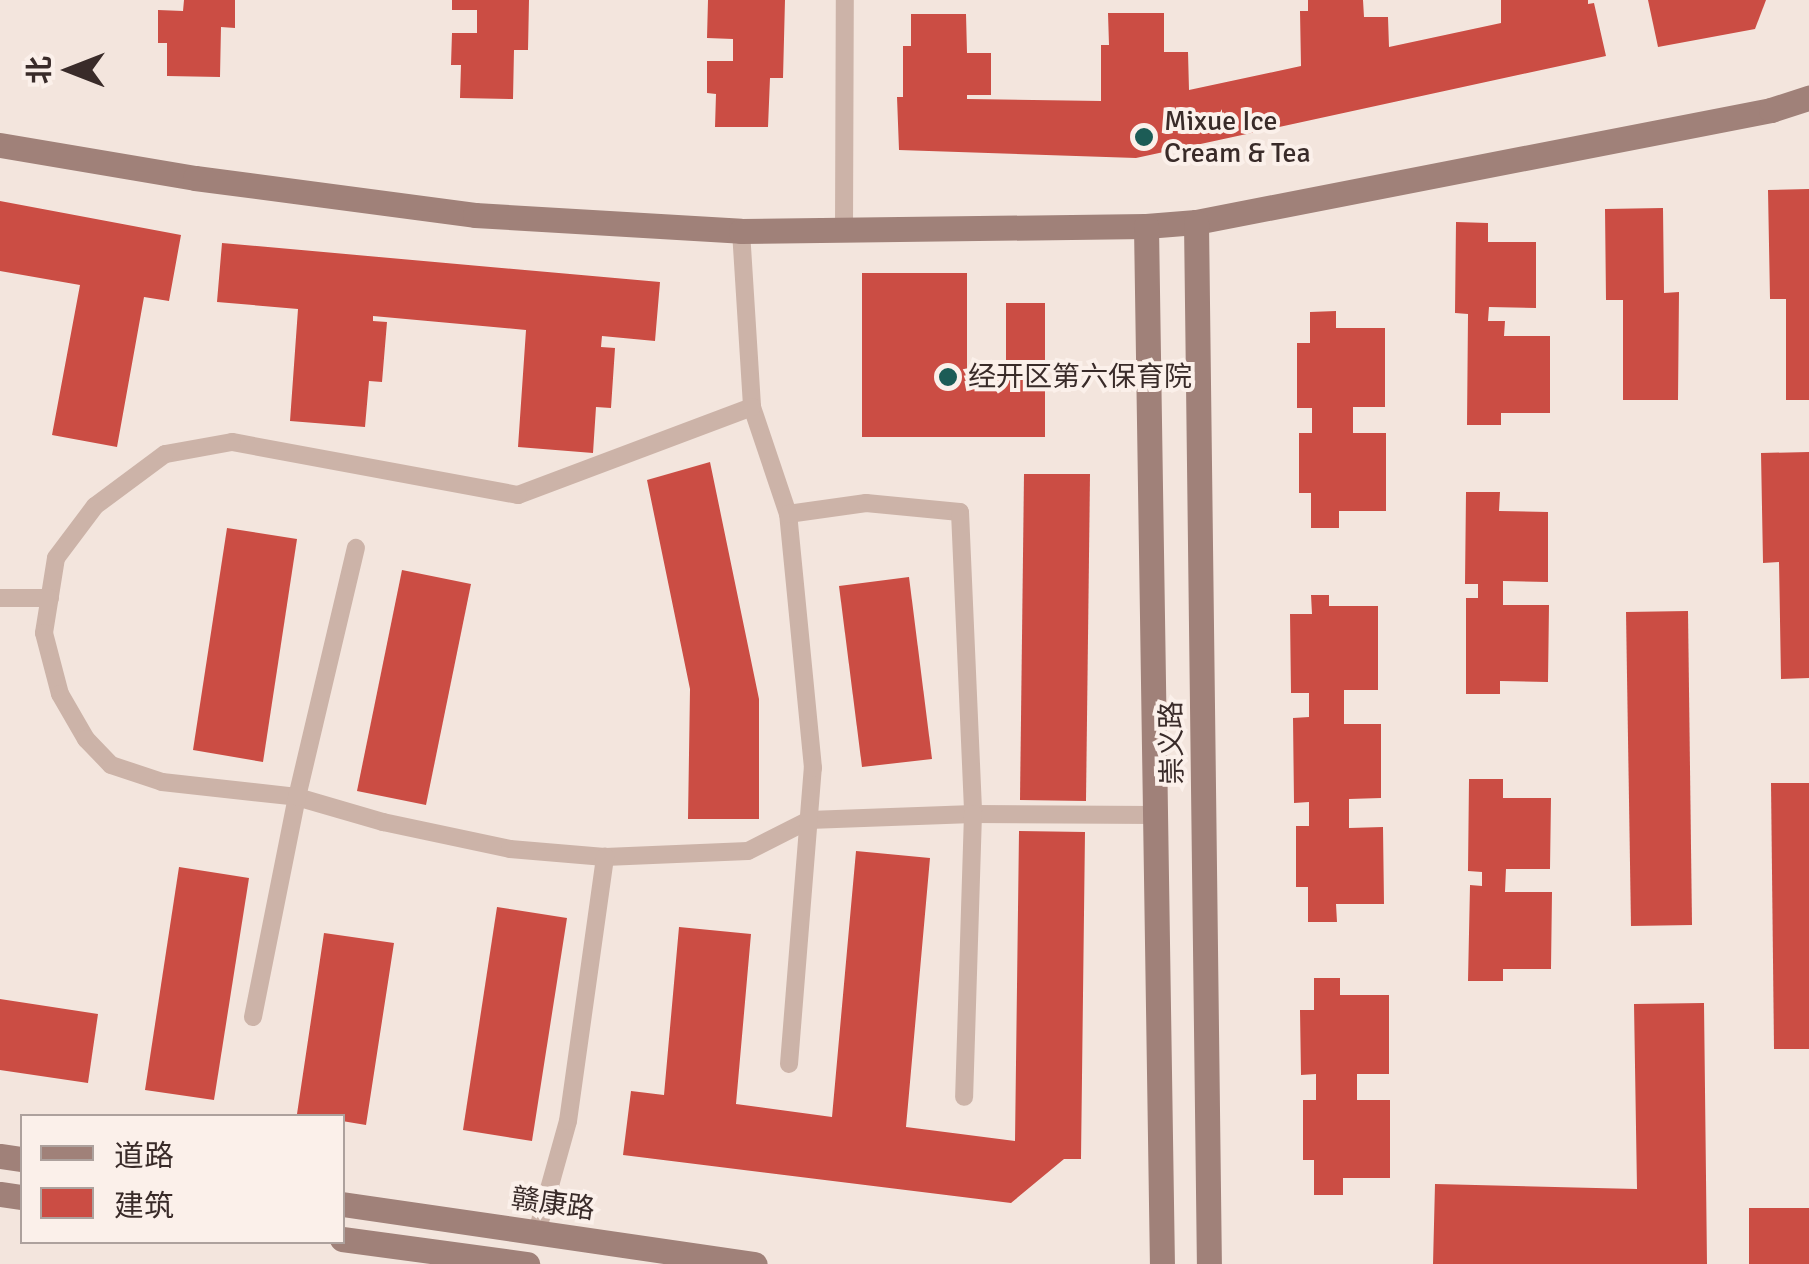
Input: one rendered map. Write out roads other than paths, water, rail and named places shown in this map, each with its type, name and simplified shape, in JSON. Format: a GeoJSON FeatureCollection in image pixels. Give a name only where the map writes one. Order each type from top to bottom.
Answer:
{"type":"FeatureCollection","features":[{"type":"Feature","properties":{"kind":"main road"},"geometry":{"type":"LineString","coordinates":[[0,146],[196,178],[474,216],[741,231],[1146,226],[1196,222],[1771,110],[1809,98]]}},
{"type":"Feature","properties":{"kind":"main road","name":"崇义路"},"geometry":{"type":"LineString","coordinates":[[1196,222],[1209,1264]]}},
{"type":"Feature","properties":{"kind":"main road","name":"崇义路"},"geometry":{"type":"LineString","coordinates":[[1146,226],[1162,1264]]}},
{"type":"Feature","properties":{"kind":"main road","name":"赣康路"},"geometry":{"type":"LineString","coordinates":[[345,1204],[755,1264]]}},
{"type":"Feature","properties":{"kind":"main road"},"geometry":{"type":"LineString","coordinates":[[345,1240],[524,1264]]}},
{"type":"Feature","properties":{"kind":"lane"},"geometry":{"type":"LineString","coordinates":[[844,230],[845,0]]}},
{"type":"Feature","properties":{"kind":"lane"},"geometry":{"type":"LineString","coordinates":[[741,231],[752,407],[788,514],[813,768],[789,1064]]}},
{"type":"Feature","properties":{"kind":"lane"},"geometry":{"type":"LineString","coordinates":[[752,407],[518,495],[232,442],[165,454],[95,506],[56,558],[44,634],[60,694],[86,739],[110,766],[162,782],[298,797],[384,822],[510,850],[605,857],[748,851],[809,820],[974,814],[1154,815]]}},
{"type":"Feature","properties":{"kind":"lane"},"geometry":{"type":"LineString","coordinates":[[788,514],[866,502],[960,512],[974,814],[964,1098]]}},
{"type":"Feature","properties":{"kind":"lane"},"geometry":{"type":"LineString","coordinates":[[253,1017],[298,797],[356,548]]}},
{"type":"Feature","properties":{"kind":"lane"},"geometry":{"type":"LineString","coordinates":[[0,598],[50,598]]}},
{"type":"Feature","properties":{"kind":"lane"},"geometry":{"type":"LineString","coordinates":[[537,1232],[568,1120],[605,857]]}},
{"type":"Feature","properties":{"kind":"place","name":"Mixue Ice Cream & Tea"},"geometry":{"type":"Point","coordinates":[1144,137]}},
{"type":"Feature","properties":{"kind":"place","name":"经开区第六保育院"},"geometry":{"type":"Point","coordinates":[948,377]}}]}
